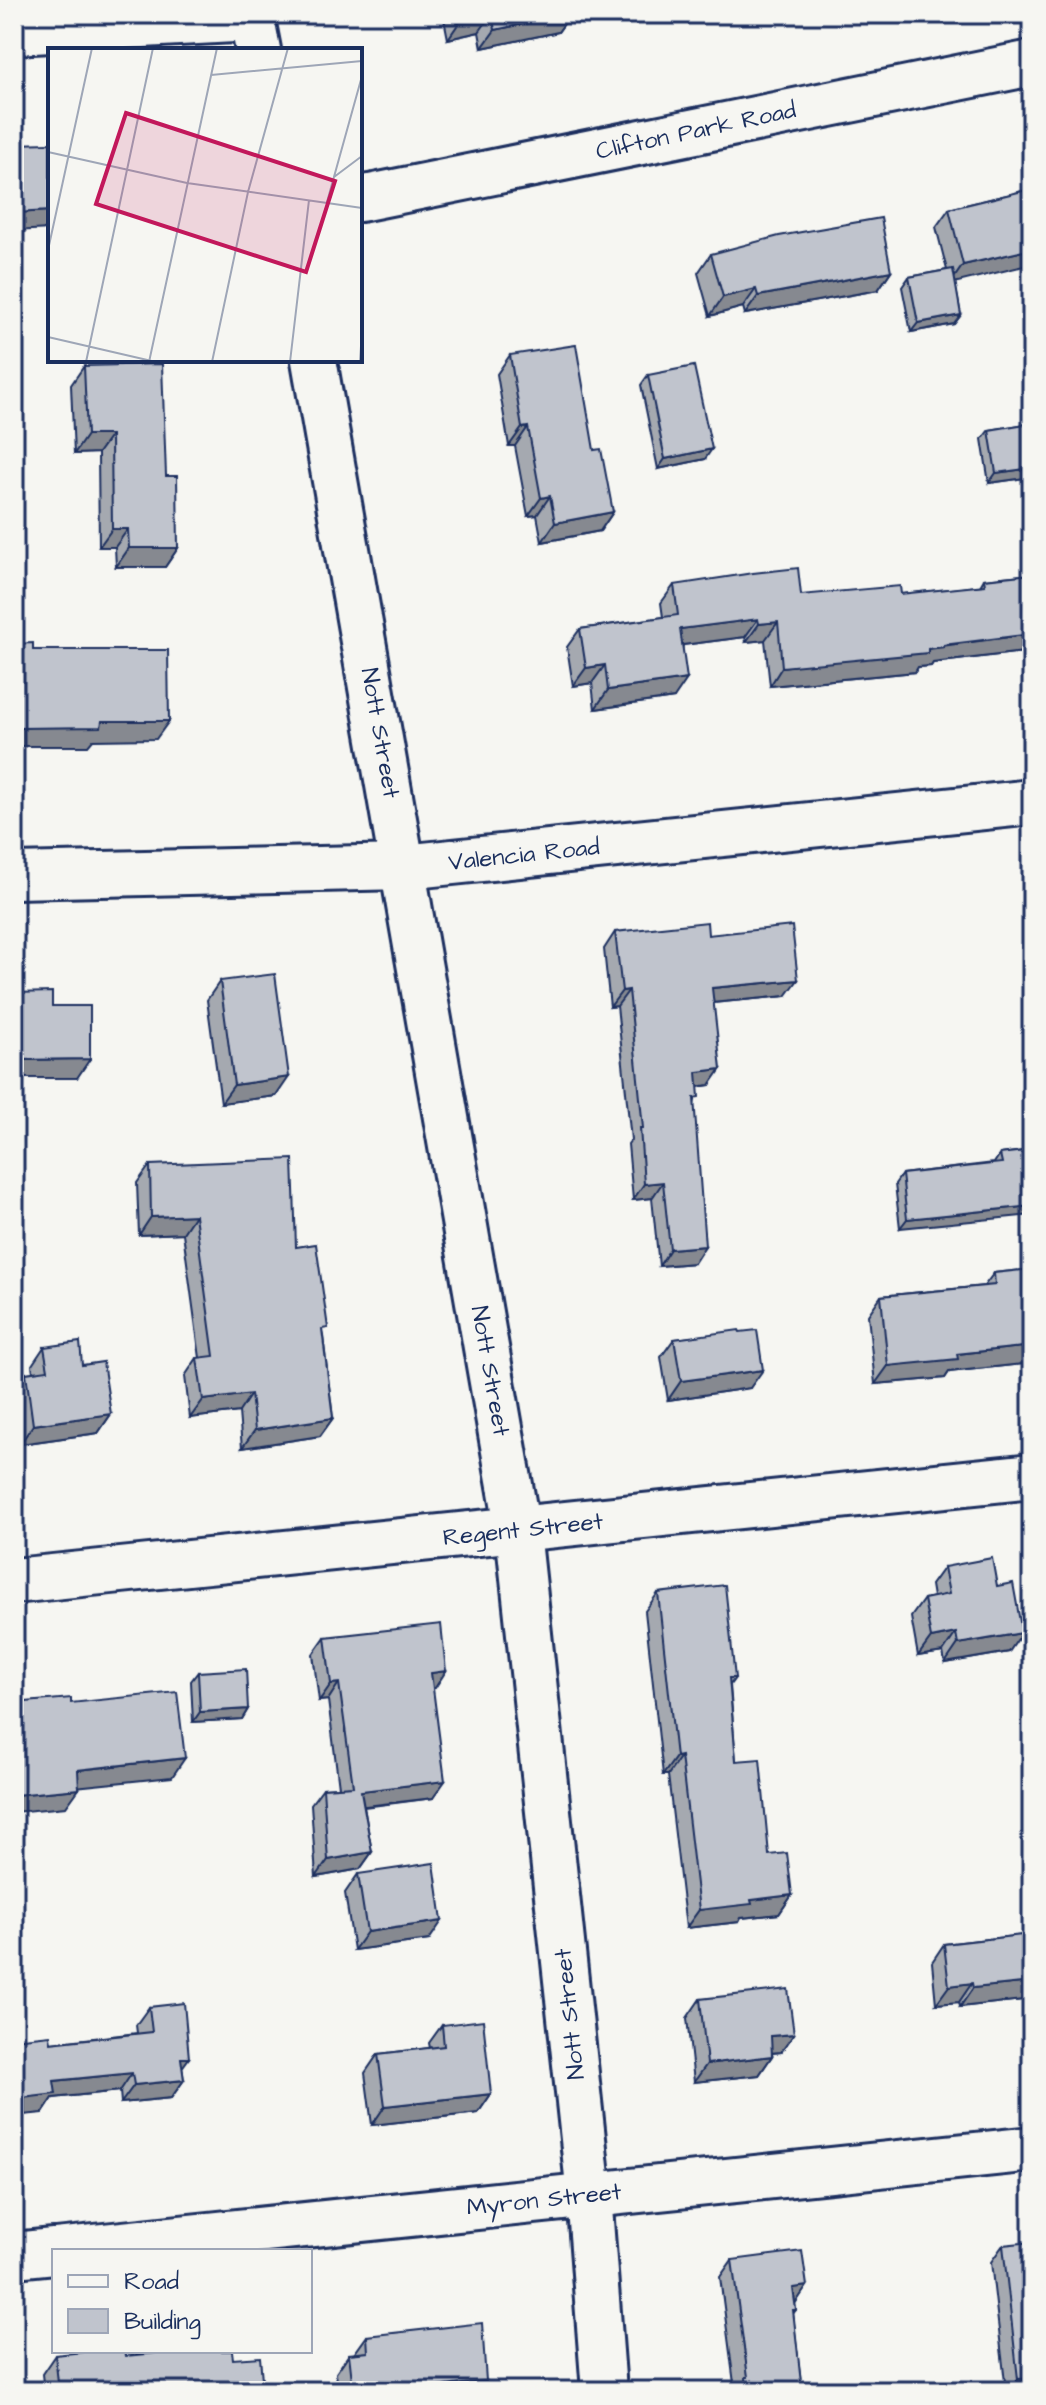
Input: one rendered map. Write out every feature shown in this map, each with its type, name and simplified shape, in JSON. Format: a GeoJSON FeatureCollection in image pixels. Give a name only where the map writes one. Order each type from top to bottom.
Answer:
{"type":"FeatureCollection","features":[{"type":"Feature","properties":{"kind":"street"},"geometry":{"type":"LineString","coordinates":[[14,32],[254,28]]}},
{"type":"Feature","properties":{"kind":"street","name":"Clifton Park Road"},"geometry":{"type":"LineString","coordinates":[[362,199],[1032,63]]}},
{"type":"Feature","properties":{"kind":"street","name":"Nott Street"},"geometry":{"type":"LineString","coordinates":[[314,362],[518,1531],[589,2195],[604,2391]]}},
{"type":"Feature","properties":{"kind":"street","name":"Valencia Road"},"geometry":{"type":"LineString","coordinates":[[14,876],[404,867],[1032,802]]}},
{"type":"Feature","properties":{"kind":"street","name":"Regent Street"},"geometry":{"type":"LineString","coordinates":[[14,1581],[1032,1476]]}},
{"type":"Feature","properties":{"kind":"street","name":"Myron Street"},"geometry":{"type":"LineString","coordinates":[[74,2249],[1032,2149]]}},
{"type":"Feature","properties":{"kind":"street","name":"Myron Street"},"geometry":{"type":"LineString","coordinates":[[14,2255],[52,2251]]}},
{"type":"Feature","properties":{"kind":"building"},"geometry":{"type":"Polygon","coordinates":[[[460,14],[492,14],[461,20],[460,14]]]}},
{"type":"Feature","properties":{"kind":"building"},"geometry":{"type":"Polygon","coordinates":[[[492,14],[569,14],[495,30],[492,14]]]}},
{"type":"Feature","properties":{"kind":"building"},"geometry":{"type":"Polygon","coordinates":[[[48,143],[48,211],[14,213],[14,144],[48,143]]]}},
{"type":"Feature","properties":{"kind":"building"},"geometry":{"type":"Polygon","coordinates":[[[1031,189],[1032,249],[963,265],[949,209],[1031,189]]]}},
{"type":"Feature","properties":{"kind":"building"},"geometry":{"type":"Polygon","coordinates":[[[881,218],[891,271],[758,296],[756,289],[723,297],[711,254],[779,236],[881,218]]]}},
{"type":"Feature","properties":{"kind":"building"},"geometry":{"type":"Polygon","coordinates":[[[953,269],[961,315],[918,323],[909,277],[953,269]]]}},
{"type":"Feature","properties":{"kind":"building"},"geometry":{"type":"Polygon","coordinates":[[[576,345],[594,450],[601,449],[613,512],[555,523],[550,496],[541,498],[528,427],[522,428],[510,355],[576,345]]]}},
{"type":"Feature","properties":{"kind":"building"},"geometry":{"type":"Polygon","coordinates":[[[162,364],[166,476],[177,476],[178,548],[129,548],[128,529],[112,529],[111,435],[87,435],[84,366],[162,364]]]}},
{"type":"Feature","properties":{"kind":"building"},"geometry":{"type":"Polygon","coordinates":[[[694,366],[712,449],[665,459],[648,375],[694,366]]]}},
{"type":"Feature","properties":{"kind":"building"},"geometry":{"type":"Polygon","coordinates":[[[1032,423],[1032,468],[996,473],[989,430],[1032,423]]]}},
{"type":"Feature","properties":{"kind":"building"},"geometry":{"type":"Polygon","coordinates":[[[798,568],[801,595],[900,586],[901,594],[985,585],[984,579],[1032,574],[1032,634],[944,645],[928,649],[928,653],[782,667],[778,622],[759,624],[758,619],[680,629],[687,679],[608,690],[605,665],[586,668],[580,629],[678,615],[674,585],[798,568]]]}},
{"type":"Feature","properties":{"kind":"building"},"geometry":{"type":"Polygon","coordinates":[[[33,643],[33,650],[168,650],[169,721],[102,721],[101,727],[19,728],[19,725],[14,725],[14,644],[33,643]]]}},
{"type":"Feature","properties":{"kind":"building"},"geometry":{"type":"Polygon","coordinates":[[[707,922],[708,935],[792,926],[798,980],[712,988],[721,1069],[697,1072],[699,1097],[694,1098],[705,1246],[670,1249],[663,1182],[644,1184],[640,1128],[643,1128],[629,990],[622,991],[615,932],[707,922]]]}},
{"type":"Feature","properties":{"kind":"building"},"geometry":{"type":"Polygon","coordinates":[[[275,974],[289,1077],[234,1085],[220,981],[275,974]]]}},
{"type":"Feature","properties":{"kind":"building"},"geometry":{"type":"Polygon","coordinates":[[[52,992],[52,1006],[90,1006],[90,1059],[14,1060],[14,993],[52,992]]]}},
{"type":"Feature","properties":{"kind":"building"},"geometry":{"type":"Polygon","coordinates":[[[1032,1150],[1032,1206],[907,1219],[902,1174],[1002,1163],[1000,1154],[1032,1150]]]}},
{"type":"Feature","properties":{"kind":"building"},"geometry":{"type":"Polygon","coordinates":[[[293,1159],[296,1247],[316,1244],[328,1328],[322,1329],[333,1418],[255,1430],[251,1394],[203,1400],[197,1358],[214,1356],[195,1215],[151,1217],[150,1165],[293,1159]]]}},
{"type":"Feature","properties":{"kind":"building"},"geometry":{"type":"Polygon","coordinates":[[[1032,1269],[1032,1346],[957,1354],[958,1359],[888,1366],[881,1296],[995,1285],[994,1273],[1032,1269]]]}},
{"type":"Feature","properties":{"kind":"building"},"geometry":{"type":"Polygon","coordinates":[[[757,1330],[763,1370],[681,1381],[674,1339],[757,1330]]]}},
{"type":"Feature","properties":{"kind":"building"},"geometry":{"type":"Polygon","coordinates":[[[80,1342],[82,1365],[103,1362],[111,1414],[33,1425],[26,1373],[48,1370],[44,1347],[80,1342]]]}},
{"type":"Feature","properties":{"kind":"building"},"geometry":{"type":"Polygon","coordinates":[[[992,1558],[997,1586],[1013,1583],[1022,1633],[958,1644],[956,1633],[931,1638],[924,1599],[949,1594],[944,1567],[992,1558]]]}},
{"type":"Feature","properties":{"kind":"building"},"geometry":{"type":"Polygon","coordinates":[[[725,1585],[735,1678],[729,1678],[736,1761],[760,1759],[769,1855],[787,1853],[792,1895],[751,1900],[752,1904],[699,1910],[681,1756],[676,1757],[658,1593],[725,1585]]]}},
{"type":"Feature","properties":{"kind":"building"},"geometry":{"type":"Polygon","coordinates":[[[441,1624],[446,1671],[431,1673],[445,1781],[361,1791],[372,1852],[328,1860],[323,1788],[353,1786],[339,1683],[331,1684],[325,1637],[441,1624]]]}},
{"type":"Feature","properties":{"kind":"building"},"geometry":{"type":"Polygon","coordinates":[[[246,1669],[248,1709],[200,1712],[198,1672],[246,1669]]]}},
{"type":"Feature","properties":{"kind":"building"},"geometry":{"type":"Polygon","coordinates":[[[177,1692],[185,1758],[78,1770],[79,1789],[14,1795],[14,1703],[71,1698],[71,1703],[177,1692]]]}},
{"type":"Feature","properties":{"kind":"building"},"geometry":{"type":"Polygon","coordinates":[[[434,1863],[442,1921],[367,1932],[358,1874],[434,1863]]]}},
{"type":"Feature","properties":{"kind":"building"},"geometry":{"type":"Polygon","coordinates":[[[1032,1934],[1032,1982],[973,1988],[972,1983],[949,1986],[944,1944],[1032,1934]]]}},
{"type":"Feature","properties":{"kind":"building"},"geometry":{"type":"Polygon","coordinates":[[[788,1989],[794,2034],[771,2036],[772,2056],[707,2064],[700,1999],[788,1989]]]}},
{"type":"Feature","properties":{"kind":"building"},"geometry":{"type":"Polygon","coordinates":[[[184,2003],[189,2058],[181,2058],[184,2080],[134,2085],[132,2073],[54,2081],[56,2094],[14,2099],[14,2039],[50,2035],[51,2043],[152,2032],[149,2007],[184,2003]]]}},
{"type":"Feature","properties":{"kind":"building"},"geometry":{"type":"Polygon","coordinates":[[[483,2020],[491,2094],[385,2106],[378,2054],[444,2046],[442,2025],[483,2020]]]}},
{"type":"Feature","properties":{"kind":"building"},"geometry":{"type":"Polygon","coordinates":[[[1032,2242],[1032,2378],[1018,2379],[1003,2245],[1032,2242]]]}},
{"type":"Feature","properties":{"kind":"building"},"geometry":{"type":"Polygon","coordinates":[[[802,2251],[807,2286],[793,2288],[796,2310],[793,2310],[802,2391],[747,2391],[748,2377],[732,2260],[802,2251]]]}},
{"type":"Feature","properties":{"kind":"building"},"geometry":{"type":"Polygon","coordinates":[[[482,2323],[486,2381],[403,2391],[373,2391],[372,2387],[353,2389],[349,2354],[368,2352],[367,2336],[482,2323]]]}},
{"type":"Feature","properties":{"kind":"building"},"geometry":{"type":"Polygon","coordinates":[[[232,2353],[233,2359],[260,2357],[263,2391],[59,2391],[55,2355],[232,2353]]]}}]}
